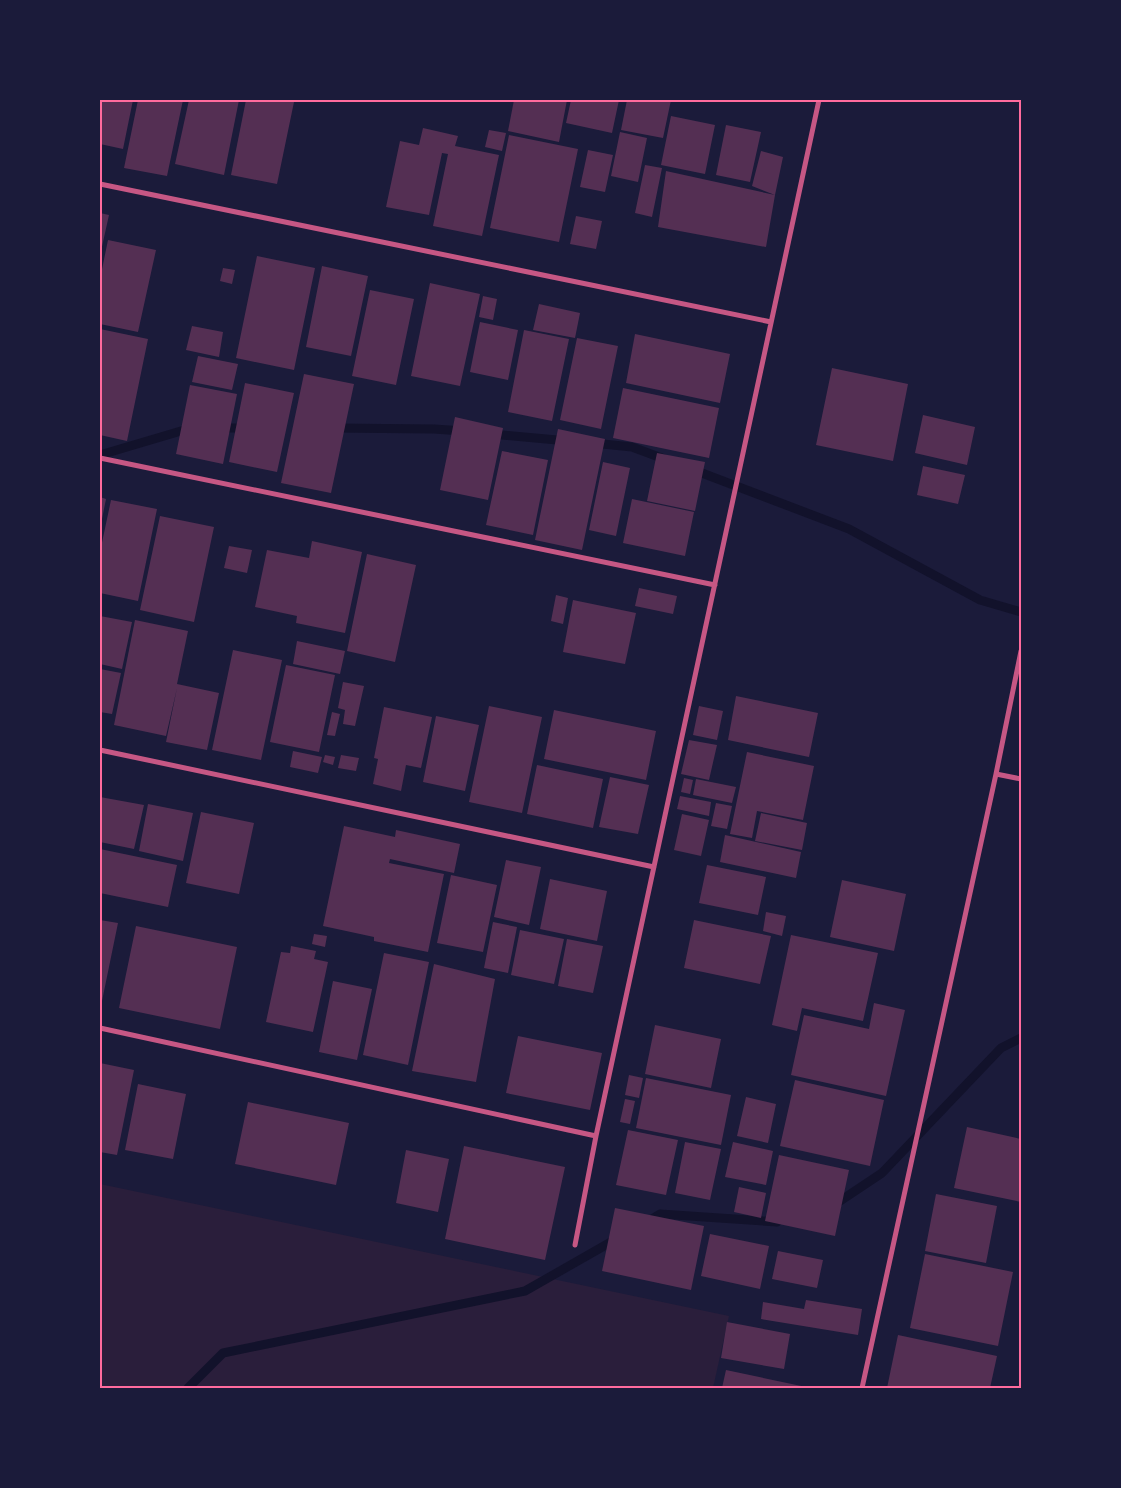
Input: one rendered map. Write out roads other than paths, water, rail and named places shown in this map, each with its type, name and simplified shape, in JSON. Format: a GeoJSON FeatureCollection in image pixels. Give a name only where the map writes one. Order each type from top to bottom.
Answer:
{"type":"FeatureCollection","features":[{"type":"Feature","properties":{"kind":"street"},"geometry":{"type":"LineString","coordinates":[[575,1245],[596,1136],[819,100]]}},
{"type":"Feature","properties":{"kind":"street"},"geometry":{"type":"LineString","coordinates":[[100,184],[771,322]]}},
{"type":"Feature","properties":{"kind":"street"},"geometry":{"type":"LineString","coordinates":[[100,458],[715,585]]}},
{"type":"Feature","properties":{"kind":"street"},"geometry":{"type":"LineString","coordinates":[[862,1388],[996,774],[1021,651]]}},
{"type":"Feature","properties":{"kind":"street"},"geometry":{"type":"LineString","coordinates":[[100,750],[654,867]]}},
{"type":"Feature","properties":{"kind":"street"},"geometry":{"type":"LineString","coordinates":[[996,774],[1021,779]]}},
{"type":"Feature","properties":{"kind":"street"},"geometry":{"type":"LineString","coordinates":[[100,1028],[596,1136]]}},
{"type":"Feature","properties":{"kind":"waterway"},"geometry":{"type":"LineString","coordinates":[[100,455],[191,428]]}},
{"type":"Feature","properties":{"kind":"waterway"},"geometry":{"type":"LineString","coordinates":[[219,428],[248,428]]}},
{"type":"Feature","properties":{"kind":"waterway"},"geometry":{"type":"LineString","coordinates":[[334,428],[463,431]]}},
{"type":"Feature","properties":{"kind":"waterway"},"geometry":{"type":"LineString","coordinates":[[491,434],[568,441]]}},
{"type":"Feature","properties":{"kind":"waterway"},"geometry":{"type":"LineString","coordinates":[[593,443],[632,447],[667,460]]}},
{"type":"Feature","properties":{"kind":"waterway"},"geometry":{"type":"LineString","coordinates":[[694,470],[849,529],[980,600],[1021,612]]}},
{"type":"Feature","properties":{"kind":"waterway"},"geometry":{"type":"LineString","coordinates":[[834,1205],[882,1173],[1001,1048],[1021,1038]]}},
{"type":"Feature","properties":{"kind":"waterway"},"geometry":{"type":"LineString","coordinates":[[647,1222],[660,1214],[777,1222]]}},
{"type":"Feature","properties":{"kind":"waterway"},"geometry":{"type":"LineString","coordinates":[[188,1388],[223,1353],[525,1291],[618,1238]]}}]}
